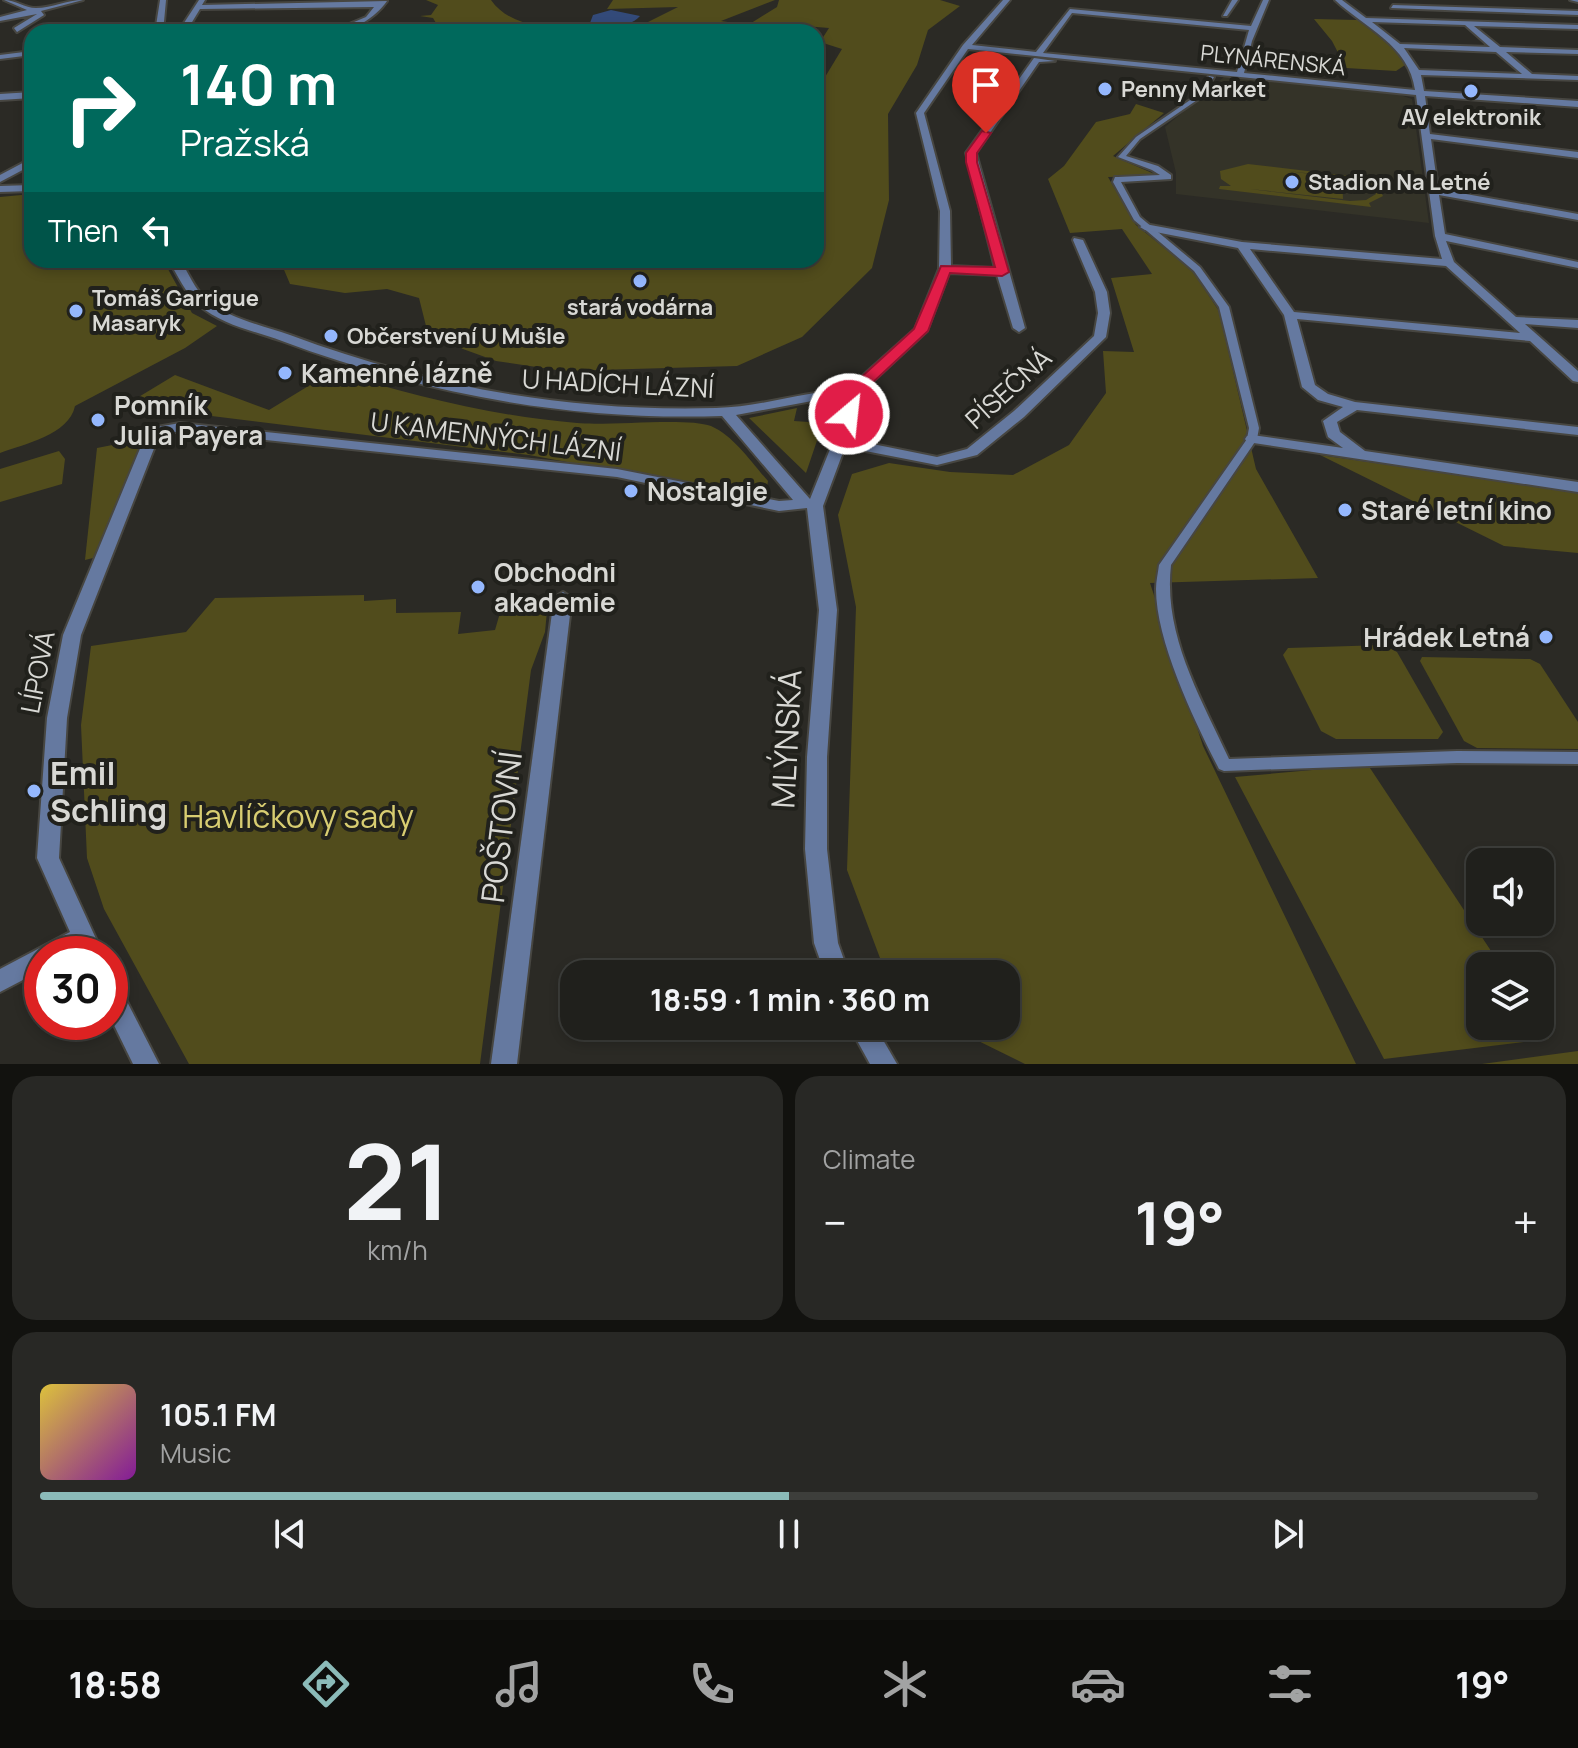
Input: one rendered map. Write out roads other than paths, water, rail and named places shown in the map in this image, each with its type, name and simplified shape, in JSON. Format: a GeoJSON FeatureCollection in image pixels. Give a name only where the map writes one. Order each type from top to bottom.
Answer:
{"type":"FeatureCollection","features":[{"type":"Feature","properties":{"kind":"street"},"geometry":{"type":"LineString","coordinates":[[7,0],[42,14],[26,24]]}},
{"type":"Feature","properties":{"kind":"street"},"geometry":{"type":"LineString","coordinates":[[0,19],[80,0]]}},
{"type":"Feature","properties":{"kind":"street"},"geometry":{"type":"LineString","coordinates":[[160,24],[163,0]]}},
{"type":"Feature","properties":{"kind":"street"},"geometry":{"type":"LineString","coordinates":[[726,412],[810,504],[840,442],[863,383],[921,331],[945,269],[945,211],[920,113],[966,47],[1007,0]]}},
{"type":"Feature","properties":{"kind":"street"},"geometry":{"type":"LineString","coordinates":[[1063,0],[1158,9]]}},
{"type":"Feature","properties":{"kind":"street"},"geometry":{"type":"LineString","coordinates":[[1225,15],[1235,0]]}},
{"type":"Feature","properties":{"kind":"street"},"geometry":{"type":"LineString","coordinates":[[1240,75],[1253,28],[1266,0]]}},
{"type":"Feature","properties":{"kind":"street"},"geometry":{"type":"LineString","coordinates":[[1338,0],[1398,46],[1417,72],[1440,236],[1449,263],[1575,373]]}},
{"type":"Feature","properties":{"kind":"street"},"geometry":{"type":"LineString","coordinates":[[1410,0],[1417,8]]}},
{"type":"Feature","properties":{"kind":"street"},"geometry":{"type":"LineString","coordinates":[[1513,0],[1524,11]]}},
{"type":"Feature","properties":{"kind":"street"},"geometry":{"type":"LineString","coordinates":[[187,24],[200,4],[383,3]]}},
{"type":"Feature","properties":{"kind":"street"},"geometry":{"type":"LineString","coordinates":[[353,24],[368,18],[383,3]]}},
{"type":"Feature","properties":{"kind":"street"},"geometry":{"type":"LineString","coordinates":[[1393,7],[1578,13]]}},
{"type":"Feature","properties":{"kind":"street"},"geometry":{"type":"LineString","coordinates":[[1471,9],[1488,24]]}},
{"type":"Feature","properties":{"kind":"street"},"geometry":{"type":"LineString","coordinates":[[1039,53],[1070,11],[1253,28]]}},
{"type":"Feature","properties":{"kind":"street"},"geometry":{"type":"LineString","coordinates":[[1211,13],[1235,16]]}},
{"type":"Feature","properties":{"kind":"street"},"geometry":{"type":"LineString","coordinates":[[1246,17],[1257,18]]}},
{"type":"Feature","properties":{"kind":"street"},"geometry":{"type":"LineString","coordinates":[[1364,20],[1578,27]]}},
{"type":"Feature","properties":{"kind":"street"},"geometry":{"type":"LineString","coordinates":[[1168,34],[1170,27],[1175,26],[1173,21]]}},
{"type":"Feature","properties":{"kind":"street"},"geometry":{"type":"LineString","coordinates":[[1466,23],[1530,76]]}},
{"type":"Feature","properties":{"kind":"street"},"geometry":{"type":"LineString","coordinates":[[17,30],[24,26]]}},
{"type":"Feature","properties":{"kind":"street"},"geometry":{"type":"LineString","coordinates":[[1398,46],[1578,52]]}},
{"type":"Feature","properties":{"kind":"street","name":"PLYNÁRENSKÁ"},"geometry":{"type":"LineString","coordinates":[[966,47],[1419,93],[1578,104]]}},
{"type":"Feature","properties":{"kind":"street"},"geometry":{"type":"LineString","coordinates":[[0,57],[24,54]]}},
{"type":"Feature","properties":{"kind":"street"},"geometry":{"type":"LineString","coordinates":[[1019,328],[971,153],[1037,60],[1070,63]]}},
{"type":"Feature","properties":{"kind":"street"},"geometry":{"type":"LineString","coordinates":[[1417,72],[1578,78]]}},
{"type":"Feature","properties":{"kind":"street"},"geometry":{"type":"LineString","coordinates":[[1211,77],[1201,95],[1138,138],[1122,157],[1167,175],[1163,178],[1118,179],[1127,202],[1145,227],[1197,269],[1224,307],[1250,408],[1252,439],[1165,565],[1160,586],[1174,648],[1224,765],[1457,757],[1578,758]]}},
{"type":"Feature","properties":{"kind":"street"},"geometry":{"type":"LineString","coordinates":[[0,97],[24,96]]}},
{"type":"Feature","properties":{"kind":"street"},"geometry":{"type":"LineString","coordinates":[[1425,136],[1578,155]]}},
{"type":"Feature","properties":{"kind":"street"},"geometry":{"type":"LineString","coordinates":[[0,179],[24,166]]}},
{"type":"Feature","properties":{"kind":"street"},"geometry":{"type":"LineString","coordinates":[[0,189],[24,188]]}},
{"type":"Feature","properties":{"kind":"street"},"geometry":{"type":"LineString","coordinates":[[1434,191],[1578,217]]}},
{"type":"Feature","properties":{"kind":"street"},"geometry":{"type":"LineString","coordinates":[[1145,227],[1242,245],[1449,263]]}},
{"type":"Feature","properties":{"kind":"street"},"geometry":{"type":"LineString","coordinates":[[1440,236],[1578,265]]}},
{"type":"Feature","properties":{"kind":"street","name":"PÍSEČNÁ"},"geometry":{"type":"LineString","coordinates":[[840,442],[937,461],[972,452],[1019,414],[1100,337],[1104,313],[1101,292],[1078,240]]}},
{"type":"Feature","properties":{"kind":"street"},"geometry":{"type":"LineString","coordinates":[[1242,245],[1290,315],[1309,387],[1323,397],[1354,406],[1578,431]]}},
{"type":"Feature","properties":{"kind":"street","name":"U HADÍCH LÁZNÍ"},"geometry":{"type":"LineString","coordinates":[[179,268],[196,297],[227,317],[412,381],[549,408],[616,413],[726,412],[858,393]]}},
{"type":"Feature","properties":{"kind":"street"},"geometry":{"type":"LineString","coordinates":[[945,269],[1002,272]]}},
{"type":"Feature","properties":{"kind":"street"},"geometry":{"type":"LineString","coordinates":[[1290,315],[1533,338]]}},
{"type":"Feature","properties":{"kind":"street"},"geometry":{"type":"LineString","coordinates":[[1513,320],[1578,324]]}},
{"type":"Feature","properties":{"kind":"street"},"geometry":{"type":"LineString","coordinates":[[1354,406],[1330,421],[1333,434],[1364,456]]}},
{"type":"Feature","properties":{"kind":"street","name":"U KAMENNÝCH LÁZNÍ"},"geometry":{"type":"LineString","coordinates":[[180,427],[617,473],[745,501],[779,506],[810,504]]}},
{"type":"Feature","properties":{"kind":"street","name":"LÍPOVÁ"},"geometry":{"type":"LineString","coordinates":[[83,936],[48,858],[57,718],[64,665],[95,575],[151,439],[162,430],[180,427]]}},
{"type":"Feature","properties":{"kind":"street"},"geometry":{"type":"LineString","coordinates":[[1252,439],[1578,487]]}},
{"type":"Feature","properties":{"kind":"street","name":"MLÝNSKÁ"},"geometry":{"type":"LineString","coordinates":[[810,504],[828,610],[817,757],[816,849],[826,943],[832,960]]}},
{"type":"Feature","properties":{"kind":"street","name":"POŠTOVNÍ"},"geometry":{"type":"LineString","coordinates":[[504,1064],[563,598]]}},
{"type":"Feature","properties":{"kind":"street"},"geometry":{"type":"LineString","coordinates":[[0,981],[24,968]]}},
{"type":"Feature","properties":{"kind":"street"},"geometry":{"type":"LineString","coordinates":[[128,1028],[146,1064]]}},
{"type":"Feature","properties":{"kind":"street"},"geometry":{"type":"LineString","coordinates":[[869,1040],[884,1064]]}},
{"type":"Feature","properties":{"kind":"water"},"geometry":{"type":"Polygon","coordinates":[[[611,10],[640,16],[625,24],[594,24],[590,23],[593,15],[611,10]]]}},
{"type":"Feature","properties":{"kind":"place","name":"Penny Market"},"geometry":{"type":"Point","coordinates":[1105,89]}},
{"type":"Feature","properties":{"kind":"place","name":"AV elektronik"},"geometry":{"type":"Point","coordinates":[1471,91]}},
{"type":"Feature","properties":{"kind":"place","name":"Stadion Na Letné"},"geometry":{"type":"Point","coordinates":[1292,182]}},
{"type":"Feature","properties":{"kind":"place","name":"stará vodárna"},"geometry":{"type":"Point","coordinates":[640,281]}},
{"type":"Feature","properties":{"kind":"place","name":"Tomáš Garrigue Masaryk"},"geometry":{"type":"Point","coordinates":[76,311]}},
{"type":"Feature","properties":{"kind":"place","name":"Občerstvení U Mušle"},"geometry":{"type":"Point","coordinates":[331,336]}},
{"type":"Feature","properties":{"kind":"place","name":"Kamenné lázně"},"geometry":{"type":"Point","coordinates":[285,373]}},
{"type":"Feature","properties":{"kind":"place","name":"Pomník Julia Payera"},"geometry":{"type":"Point","coordinates":[98,420]}},
{"type":"Feature","properties":{"kind":"place","name":"Nostalgie"},"geometry":{"type":"Point","coordinates":[631,491]}},
{"type":"Feature","properties":{"kind":"place","name":"Staré letní kino"},"geometry":{"type":"Point","coordinates":[1345,510]}},
{"type":"Feature","properties":{"kind":"place","name":"Obchodni akademie"},"geometry":{"type":"Point","coordinates":[478,587]}},
{"type":"Feature","properties":{"kind":"place","name":"Hrádek Letná"},"geometry":{"type":"Point","coordinates":[1546,637]}},
{"type":"Feature","properties":{"kind":"place","name":"Emil Schling"},"geometry":{"type":"Point","coordinates":[34,791]}},
{"type":"Feature","properties":{"kind":"park label","name":"Havlíčkovy sady"},"geometry":{"type":"Point","coordinates":[298,816]}}]}
